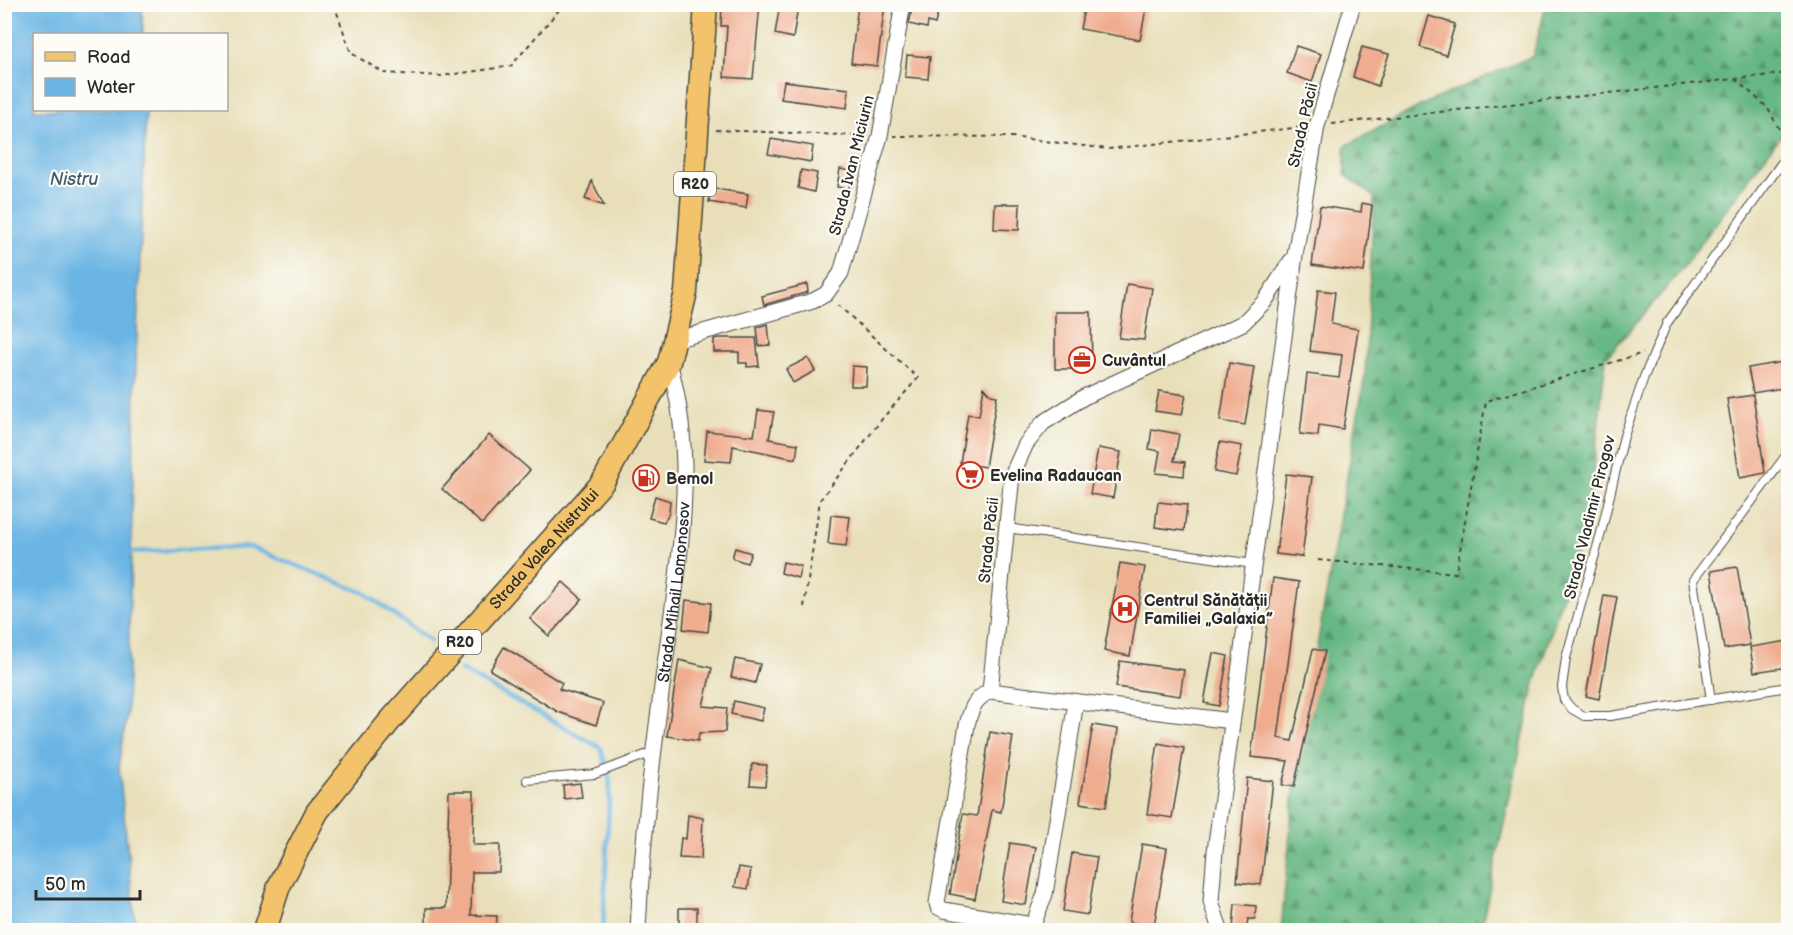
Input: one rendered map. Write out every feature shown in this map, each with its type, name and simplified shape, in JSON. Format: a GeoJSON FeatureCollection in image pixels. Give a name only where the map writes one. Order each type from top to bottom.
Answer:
{"type":"FeatureCollection","features":[{"type":"Feature","properties":{"kind":"main road","name":"Strada Mihail Lomonosov"},"geometry":{"type":"LineString","coordinates":[[669,362],[686,292],[706,4]]}},
{"type":"Feature","properties":{"kind":"main road","name":"Strada Valea Nistrului"},"geometry":{"type":"LineString","coordinates":[[265,930],[279,886],[317,812],[389,722],[558,536],[603,482],[669,362]]}},
{"type":"Feature","properties":{"kind":"street","name":"Strada Ivan Miciurin"},"geometry":{"type":"LineString","coordinates":[[826,294],[841,273],[880,136],[903,4]]}},
{"type":"Feature","properties":{"kind":"street","name":"Strada Păcii"},"geometry":{"type":"LineString","coordinates":[[1220,930],[1211,901],[1211,892],[1294,255],[1317,126],[1353,4]]}},
{"type":"Feature","properties":{"kind":"street","name":"Strada Păcii"},"geometry":{"type":"LineString","coordinates":[[990,691],[1012,475],[1026,444],[1043,423],[1084,397],[1243,323],[1265,302],[1294,255]]}},
{"type":"Feature","properties":{"kind":"street"},"geometry":{"type":"LineString","coordinates":[[675,340],[813,301],[826,294]]}},
{"type":"Feature","properties":{"kind":"street","name":"Strada Mihail Lomonosov"},"geometry":{"type":"LineString","coordinates":[[638,930],[642,857],[653,752],[684,525],[684,428],[669,362]]}},
{"type":"Feature","properties":{"kind":"street"},"geometry":{"type":"LineString","coordinates":[[1076,702],[1045,894],[1032,928],[938,908],[967,725],[972,705],[981,696],[990,691],[1232,721]]}},
{"type":"Feature","properties":{"kind":"lane","name":"Strada Vladimir Pirogov"},"geometry":{"type":"LineString","coordinates":[[1788,154],[1667,323],[1655,351],[1624,436],[1601,533],[1566,658],[1562,687],[1564,700],[1572,709],[1584,716],[1610,716],[1788,687]]}},
{"type":"Feature","properties":{"kind":"lane"},"geometry":{"type":"LineString","coordinates":[[1711,700],[1693,580],[1788,453]]}},
{"type":"Feature","properties":{"kind":"lane"},"geometry":{"type":"LineString","coordinates":[[1007,528],[1253,564]]}},
{"type":"Feature","properties":{"kind":"lane"},"geometry":{"type":"LineString","coordinates":[[527,780],[595,774],[653,752]]}},
{"type":"Feature","properties":{"kind":"path"},"geometry":{"type":"LineString","coordinates":[[334,4],[351,53],[384,73],[441,76],[511,66],[564,4]]}},
{"type":"Feature","properties":{"kind":"path"},"geometry":{"type":"LineString","coordinates":[[699,130],[880,136],[1012,137],[1108,149],[1788,73]]}},
{"type":"Feature","properties":{"kind":"path"},"geometry":{"type":"LineString","coordinates":[[1735,79],[1767,107],[1788,146]]}},
{"type":"Feature","properties":{"kind":"path"},"geometry":{"type":"LineString","coordinates":[[804,607],[820,500],[882,419],[918,378],[826,294]]}},
{"type":"Feature","properties":{"kind":"path"},"geometry":{"type":"LineString","coordinates":[[1318,560],[1456,573],[1486,401],[1622,358],[1655,351]]}},
{"type":"Feature","properties":{"kind":"shaded area"},"geometry":{"type":"Polygon","coordinates":[[[1788,473],[1788,621],[1783,621],[1762,512],[1788,473]]]}},
{"type":"Feature","properties":{"kind":"green space"},"geometry":{"type":"Polygon","coordinates":[[[1546,5],[1788,5],[1788,126],[1679,273],[1606,358],[1588,517],[1535,683],[1482,923],[1478,930],[1281,930],[1297,759],[1365,375],[1374,197],[1345,175],[1345,146],[1428,102],[1533,56],[1546,5]]]}},
{"type":"Feature","properties":{"kind":"water","name":"Nistru"},"geometry":{"type":"Polygon","coordinates":[[[5,4],[142,5],[143,33],[33,33],[33,111],[146,111],[136,357],[127,713],[119,768],[136,930],[5,930],[5,4]]]}},
{"type":"Feature","properties":{"kind":"building"},"geometry":{"type":"Polygon","coordinates":[[[722,4],[760,4],[753,79],[724,77],[727,26],[721,26],[722,4]]]}},
{"type":"Feature","properties":{"kind":"building"},"geometry":{"type":"Polygon","coordinates":[[[780,4],[798,7],[793,38],[775,34],[780,4]]]}},
{"type":"Feature","properties":{"kind":"building"},"geometry":{"type":"Polygon","coordinates":[[[858,4],[885,4],[877,66],[851,63],[858,4]]]}},
{"type":"Feature","properties":{"kind":"building"},"geometry":{"type":"Polygon","coordinates":[[[913,4],[939,8],[935,24],[928,22],[927,28],[909,24],[913,4]]]}},
{"type":"Feature","properties":{"kind":"building"},"geometry":{"type":"Polygon","coordinates":[[[1085,4],[1121,9],[1122,4],[1147,4],[1140,40],[1080,29],[1085,4]]]}},
{"type":"Feature","properties":{"kind":"building"},"geometry":{"type":"Polygon","coordinates":[[[1429,16],[1455,24],[1446,55],[1420,47],[1429,16]]]}},
{"type":"Feature","properties":{"kind":"building"},"geometry":{"type":"Polygon","coordinates":[[[1296,46],[1321,54],[1312,82],[1287,73],[1296,46]]]}},
{"type":"Feature","properties":{"kind":"building"},"geometry":{"type":"Polygon","coordinates":[[[1362,47],[1389,54],[1378,86],[1353,77],[1362,47]]]}},
{"type":"Feature","properties":{"kind":"building"},"geometry":{"type":"Polygon","coordinates":[[[907,55],[930,57],[928,79],[905,77],[907,55]]]}},
{"type":"Feature","properties":{"kind":"building"},"geometry":{"type":"Polygon","coordinates":[[[784,81],[849,89],[847,108],[781,99],[784,81]]]}},
{"type":"Feature","properties":{"kind":"building"},"geometry":{"type":"Polygon","coordinates":[[[771,139],[813,146],[811,162],[768,154],[771,139]]]}},
{"type":"Feature","properties":{"kind":"building"},"geometry":{"type":"Polygon","coordinates":[[[840,169],[852,171],[849,189],[837,187],[840,169]]]}},
{"type":"Feature","properties":{"kind":"building"},"geometry":{"type":"Polygon","coordinates":[[[801,170],[817,173],[814,192],[798,188],[801,170]]]}},
{"type":"Feature","properties":{"kind":"building"},"geometry":{"type":"Polygon","coordinates":[[[592,181],[604,206],[585,199],[592,181]]]}},
{"type":"Feature","properties":{"kind":"building"},"geometry":{"type":"Polygon","coordinates":[[[710,188],[748,194],[746,208],[709,202],[710,188]]]}},
{"type":"Feature","properties":{"kind":"building"},"geometry":{"type":"Polygon","coordinates":[[[1362,203],[1372,205],[1364,272],[1312,265],[1320,206],[1361,212],[1362,203]]]}},
{"type":"Feature","properties":{"kind":"building"},"geometry":{"type":"Polygon","coordinates":[[[995,204],[1020,204],[1019,230],[994,229],[995,204]]]}},
{"type":"Feature","properties":{"kind":"building"},"geometry":{"type":"Polygon","coordinates":[[[807,284],[808,292],[764,305],[762,296],[807,284]]]}},
{"type":"Feature","properties":{"kind":"building"},"geometry":{"type":"Polygon","coordinates":[[[1127,284],[1152,288],[1144,340],[1119,338],[1127,284]]]}},
{"type":"Feature","properties":{"kind":"building"},"geometry":{"type":"Polygon","coordinates":[[[1318,290],[1335,292],[1331,324],[1358,329],[1343,429],[1319,425],[1318,436],[1300,434],[1307,374],[1339,378],[1342,355],[1310,351],[1318,290]]]}},
{"type":"Feature","properties":{"kind":"building"},"geometry":{"type":"Polygon","coordinates":[[[1055,312],[1091,312],[1092,369],[1055,369],[1055,312]]]}},
{"type":"Feature","properties":{"kind":"building"},"geometry":{"type":"Polygon","coordinates":[[[768,324],[770,345],[759,346],[757,327],[768,324]]]}},
{"type":"Feature","properties":{"kind":"building"},"geometry":{"type":"Polygon","coordinates":[[[756,338],[759,366],[747,367],[747,363],[739,363],[739,352],[714,352],[714,339],[756,338]]]}},
{"type":"Feature","properties":{"kind":"building"},"geometry":{"type":"Polygon","coordinates":[[[808,358],[815,371],[793,383],[786,369],[808,358]]]}},
{"type":"Feature","properties":{"kind":"building"},"geometry":{"type":"Polygon","coordinates":[[[1788,361],[1788,387],[1753,393],[1748,368],[1788,361]]]}},
{"type":"Feature","properties":{"kind":"building"},"geometry":{"type":"Polygon","coordinates":[[[1229,363],[1254,367],[1245,425],[1220,421],[1229,363]]]}},
{"type":"Feature","properties":{"kind":"building"},"geometry":{"type":"Polygon","coordinates":[[[852,366],[867,367],[866,386],[851,386],[852,366]]]}},
{"type":"Feature","properties":{"kind":"building"},"geometry":{"type":"Polygon","coordinates":[[[984,387],[991,395],[997,396],[985,467],[960,463],[968,414],[979,416],[984,387]]]}},
{"type":"Feature","properties":{"kind":"building"},"geometry":{"type":"Polygon","coordinates":[[[1159,391],[1186,395],[1182,415],[1155,411],[1159,391]]]}},
{"type":"Feature","properties":{"kind":"building"},"geometry":{"type":"Polygon","coordinates":[[[1753,395],[1765,473],[1740,478],[1727,399],[1753,395]]]}},
{"type":"Feature","properties":{"kind":"building"},"geometry":{"type":"Polygon","coordinates":[[[758,410],[774,412],[769,439],[798,444],[796,459],[733,446],[731,462],[704,460],[707,431],[754,436],[758,410]]]}},
{"type":"Feature","properties":{"kind":"building"},"geometry":{"type":"Polygon","coordinates":[[[1152,429],[1179,434],[1174,461],[1185,462],[1184,476],[1156,473],[1160,451],[1149,449],[1152,429]]]}},
{"type":"Feature","properties":{"kind":"building"},"geometry":{"type":"Polygon","coordinates":[[[489,435],[530,470],[482,524],[442,489],[489,435]]]}},
{"type":"Feature","properties":{"kind":"building"},"geometry":{"type":"Polygon","coordinates":[[[1220,442],[1242,446],[1236,476],[1214,472],[1220,442]]]}},
{"type":"Feature","properties":{"kind":"building"},"geometry":{"type":"Polygon","coordinates":[[[1098,448],[1121,452],[1113,498],[1090,494],[1098,448]]]}},
{"type":"Feature","properties":{"kind":"building"},"geometry":{"type":"Polygon","coordinates":[[[1286,474],[1312,477],[1302,557],[1276,554],[1286,474]]]}},
{"type":"Feature","properties":{"kind":"building"},"geometry":{"type":"Polygon","coordinates":[[[655,496],[670,501],[669,513],[664,522],[649,518],[655,496]]]}},
{"type":"Feature","properties":{"kind":"building"},"geometry":{"type":"Polygon","coordinates":[[[1158,502],[1187,505],[1184,531],[1155,527],[1158,502]]]}},
{"type":"Feature","properties":{"kind":"building"},"geometry":{"type":"Polygon","coordinates":[[[831,515],[850,517],[846,546],[828,544],[831,515]]]}},
{"type":"Feature","properties":{"kind":"building"},"geometry":{"type":"Polygon","coordinates":[[[735,548],[751,553],[747,563],[732,558],[735,548]]]}},
{"type":"Feature","properties":{"kind":"building"},"geometry":{"type":"Polygon","coordinates":[[[783,562],[801,566],[798,578],[781,573],[783,562]]]}},
{"type":"Feature","properties":{"kind":"building","name":"Centrul Sănătății Familiei „Galaxia”"},"geometry":{"type":"Polygon","coordinates":[[[1120,563],[1145,567],[1130,656],[1104,651],[1120,563]]]}},
{"type":"Feature","properties":{"kind":"building"},"geometry":{"type":"Polygon","coordinates":[[[1737,567],[1750,645],[1724,649],[1711,571],[1737,567]]]}},
{"type":"Feature","properties":{"kind":"building"},"geometry":{"type":"Polygon","coordinates":[[[1273,578],[1299,582],[1278,738],[1292,741],[1313,649],[1325,651],[1294,787],[1282,785],[1288,761],[1251,757],[1273,578]]]}},
{"type":"Feature","properties":{"kind":"building"},"geometry":{"type":"Polygon","coordinates":[[[563,582],[582,599],[549,636],[530,619],[563,582]]]}},
{"type":"Feature","properties":{"kind":"building"},"geometry":{"type":"Polygon","coordinates":[[[1604,595],[1617,597],[1599,699],[1586,696],[1604,595]]]}},
{"type":"Feature","properties":{"kind":"building"},"geometry":{"type":"Polygon","coordinates":[[[686,600],[711,603],[708,632],[683,629],[686,600]]]}},
{"type":"Feature","properties":{"kind":"building"},"geometry":{"type":"Polygon","coordinates":[[[1788,641],[1788,667],[1754,672],[1750,647],[1788,641]]]}},
{"type":"Feature","properties":{"kind":"building"},"geometry":{"type":"Polygon","coordinates":[[[504,647],[562,683],[559,689],[603,703],[596,725],[558,712],[490,670],[504,647]]]}},
{"type":"Feature","properties":{"kind":"building"},"geometry":{"type":"Polygon","coordinates":[[[1213,653],[1228,656],[1219,706],[1204,703],[1213,653]]]}},
{"type":"Feature","properties":{"kind":"building"},"geometry":{"type":"Polygon","coordinates":[[[735,659],[760,664],[755,683],[731,677],[735,659]]]}},
{"type":"Feature","properties":{"kind":"building"},"geometry":{"type":"Polygon","coordinates":[[[679,660],[712,668],[703,706],[727,708],[725,732],[699,733],[698,741],[667,736],[679,660]]]}},
{"type":"Feature","properties":{"kind":"building"},"geometry":{"type":"Polygon","coordinates":[[[1120,661],[1184,670],[1180,696],[1116,687],[1120,661]]]}},
{"type":"Feature","properties":{"kind":"building"},"geometry":{"type":"Polygon","coordinates":[[[734,701],[764,708],[761,721],[731,714],[734,701]]]}},
{"type":"Feature","properties":{"kind":"building"},"geometry":{"type":"Polygon","coordinates":[[[1093,725],[1118,729],[1106,807],[1080,803],[1093,725]]]}},
{"type":"Feature","properties":{"kind":"building"},"geometry":{"type":"Polygon","coordinates":[[[990,732],[1013,736],[1001,812],[992,810],[975,899],[950,894],[963,814],[977,816],[990,732]]]}},
{"type":"Feature","properties":{"kind":"building"},"geometry":{"type":"Polygon","coordinates":[[[1158,743],[1184,748],[1172,818],[1147,814],[1158,743]]]}},
{"type":"Feature","properties":{"kind":"building"},"geometry":{"type":"Polygon","coordinates":[[[752,764],[767,765],[765,786],[750,785],[752,764]]]}},
{"type":"Feature","properties":{"kind":"building"},"geometry":{"type":"Polygon","coordinates":[[[1247,778],[1273,781],[1261,885],[1237,882],[1247,778]]]}},
{"type":"Feature","properties":{"kind":"building"},"geometry":{"type":"Polygon","coordinates":[[[580,783],[582,797],[564,799],[563,785],[580,783]]]}},
{"type":"Feature","properties":{"kind":"building"},"geometry":{"type":"Polygon","coordinates":[[[449,791],[474,791],[473,845],[500,845],[499,872],[472,872],[471,915],[497,916],[496,930],[426,930],[426,908],[446,908],[449,791]]]}},
{"type":"Feature","properties":{"kind":"building"},"geometry":{"type":"Polygon","coordinates":[[[688,815],[703,818],[701,859],[679,858],[681,838],[686,839],[688,815]]]}},
{"type":"Feature","properties":{"kind":"building"},"geometry":{"type":"Polygon","coordinates":[[[1010,843],[1036,847],[1026,905],[1001,901],[1010,843]]]}},
{"type":"Feature","properties":{"kind":"building"},"geometry":{"type":"Polygon","coordinates":[[[1142,844],[1167,848],[1154,926],[1129,922],[1142,844]]]}},
{"type":"Feature","properties":{"kind":"building"},"geometry":{"type":"Polygon","coordinates":[[[1072,853],[1097,857],[1088,915],[1063,911],[1072,853]]]}},
{"type":"Feature","properties":{"kind":"building"},"geometry":{"type":"Polygon","coordinates":[[[739,867],[751,869],[748,889],[735,887],[739,867]]]}},
{"type":"Feature","properties":{"kind":"building"},"geometry":{"type":"Polygon","coordinates":[[[1235,904],[1256,906],[1255,919],[1248,919],[1246,930],[1233,930],[1235,904]]]}},
{"type":"Feature","properties":{"kind":"building"},"geometry":{"type":"Polygon","coordinates":[[[679,908],[697,908],[697,930],[679,930],[679,908]]]}},
{"type":"Feature","properties":{"kind":"waterway"},"geometry":{"type":"LineString","coordinates":[[131,552],[250,547],[365,593],[430,641]]}},
{"type":"Feature","properties":{"kind":"waterway"},"geometry":{"type":"LineString","coordinates":[[461,670],[601,748],[610,781],[603,930]]}},
{"type":"Feature","properties":{"kind":"place","name":"Cuvântul"},"geometry":{"type":"Point","coordinates":[1082,360]}},
{"type":"Feature","properties":{"kind":"place","name":"Evelina Radaucan"},"geometry":{"type":"Point","coordinates":[970,475]}},
{"type":"Feature","properties":{"kind":"place","name":"Bemol"},"geometry":{"type":"Point","coordinates":[646,478]}},
{"type":"Feature","properties":{"kind":"place","name":"Centrul Sănătății Familiei „Galaxia”"},"geometry":{"type":"Point","coordinates":[1125,609]}}]}
